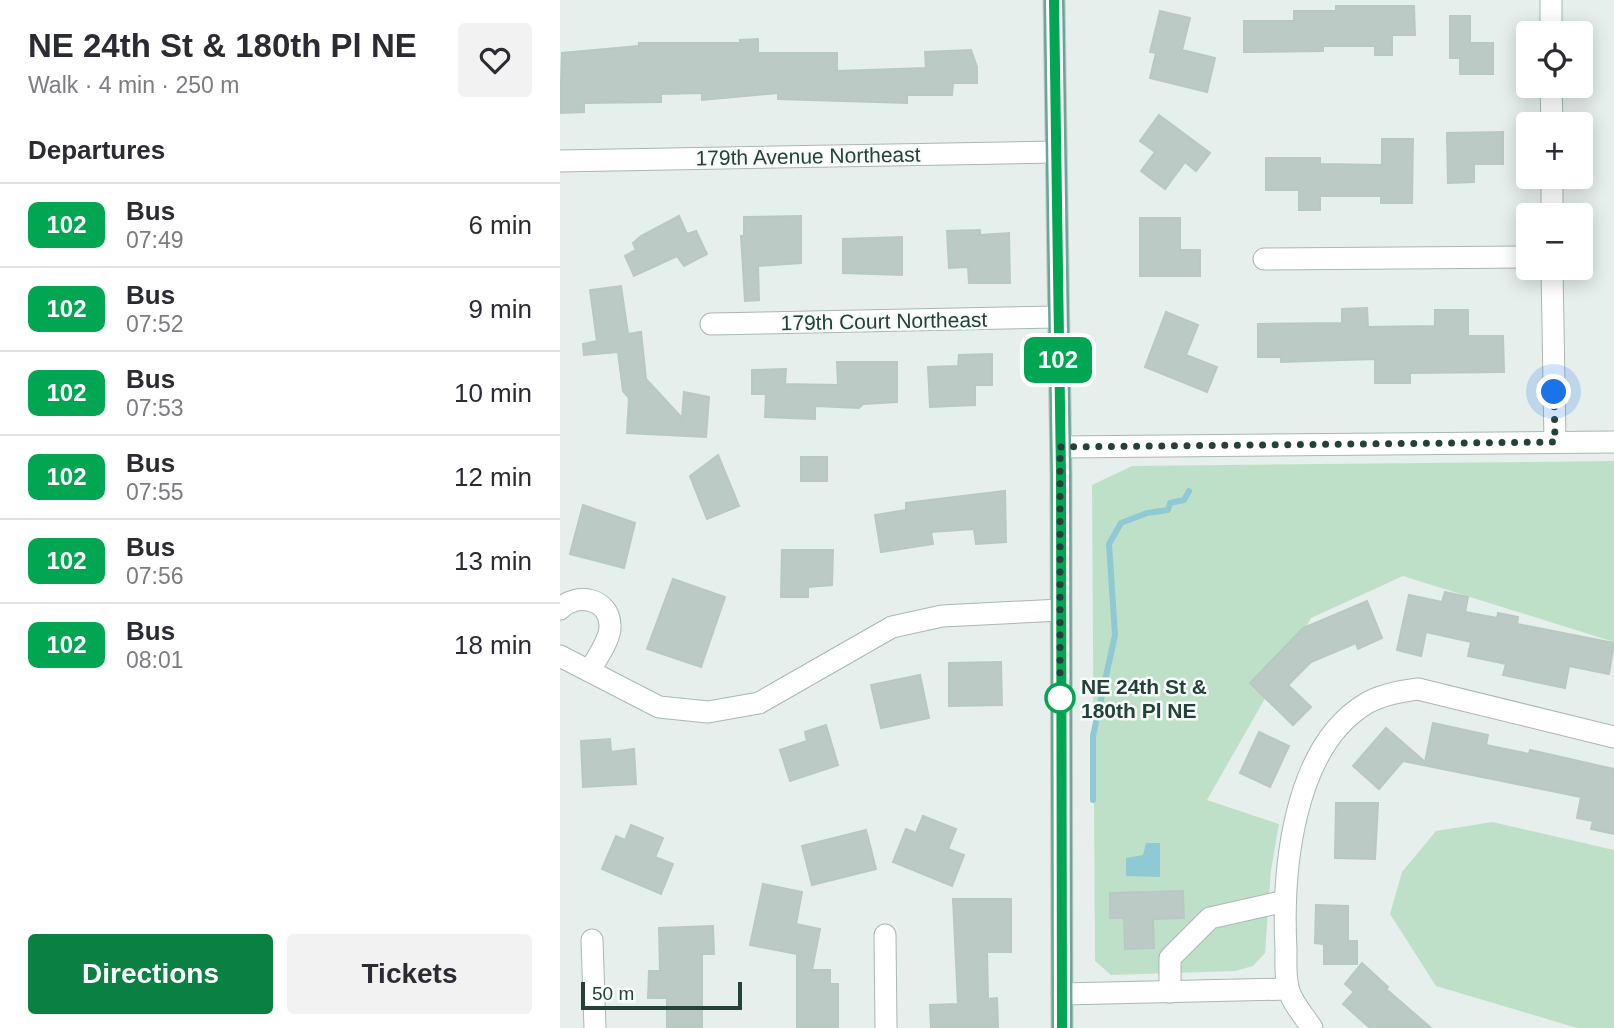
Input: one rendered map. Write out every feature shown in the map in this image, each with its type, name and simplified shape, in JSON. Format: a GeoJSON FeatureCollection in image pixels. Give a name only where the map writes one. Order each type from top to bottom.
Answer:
{"type":"FeatureCollection","features":[{"type":"Feature","properties":{"kind":"main road"},"geometry":{"type":"LineString","coordinates":[[1054,0],[1060,447],[1062,1028]]}},
{"type":"Feature","properties":{"kind":"street"},"geometry":{"type":"LineString","coordinates":[[1551,0],[1551,21]]}},
{"type":"Feature","properties":{"kind":"street","name":"179th Avenue Northeast"},"geometry":{"type":"LineString","coordinates":[[560,161],[1056,152]]}},
{"type":"Feature","properties":{"kind":"street"},"geometry":{"type":"LineString","coordinates":[[1264,259],[1516,257]]}},
{"type":"Feature","properties":{"kind":"street"},"geometry":{"type":"LineString","coordinates":[[1552,280],[1555,442]]}},
{"type":"Feature","properties":{"kind":"street","name":"179th Court Northeast"},"geometry":{"type":"LineString","coordinates":[[711,324],[1057,317]]}},
{"type":"Feature","properties":{"kind":"street"},"geometry":{"type":"LineString","coordinates":[[1060,447],[1614,442]]}},
{"type":"Feature","properties":{"kind":"street"},"geometry":{"type":"LineString","coordinates":[[560,609],[571,600],[588,599],[603,607],[608,615],[609,634],[590,671]]}},
{"type":"Feature","properties":{"kind":"street"},"geometry":{"type":"LineString","coordinates":[[560,656],[659,707],[708,712],[759,703],[892,627],[942,615],[1060,610]]}},
{"type":"Feature","properties":{"kind":"street"},"geometry":{"type":"LineString","coordinates":[[1312,1028],[1288,989],[1285,901],[1287,866],[1298,811],[1312,770],[1328,739],[1367,703],[1392,693],[1418,689],[1614,737]]}},
{"type":"Feature","properties":{"kind":"street"},"geometry":{"type":"LineString","coordinates":[[1170,992],[1170,958],[1210,918],[1285,901]]}},
{"type":"Feature","properties":{"kind":"street"},"geometry":{"type":"LineString","coordinates":[[885,935],[886,1028]]}},
{"type":"Feature","properties":{"kind":"street"},"geometry":{"type":"LineString","coordinates":[[592,940],[594,1028]]}},
{"type":"Feature","properties":{"kind":"street"},"geometry":{"type":"LineString","coordinates":[[1062,994],[1288,989]]}},
{"type":"Feature","properties":{"kind":"green space"},"geometry":{"type":"Polygon","coordinates":[[[1614,461],[1614,642],[1403,576],[1311,618],[1207,800],[1279,824],[1271,870],[1265,953],[1253,966],[1235,971],[1111,975],[1095,961],[1092,485],[1132,466],[1614,461]]]}},
{"type":"Feature","properties":{"kind":"green space"},"geometry":{"type":"Polygon","coordinates":[[[1492,822],[1614,850],[1614,1028],[1577,1028],[1436,986],[1390,914],[1402,872],[1436,831],[1492,822]]]}},
{"type":"Feature","properties":{"kind":"water"},"geometry":{"type":"Polygon","coordinates":[[[1146,843],[1160,843],[1160,877],[1126,876],[1126,858],[1143,855],[1146,843]]]}},
{"type":"Feature","properties":{"kind":"building"},"geometry":{"type":"Polygon","coordinates":[[[1336,6],[1414,6],[1415,35],[1392,35],[1392,55],[1375,55],[1375,46],[1323,46],[1323,51],[1244,52],[1244,21],[1294,21],[1294,11],[1336,11],[1336,6]]]}},
{"type":"Feature","properties":{"kind":"building"},"geometry":{"type":"Polygon","coordinates":[[[1160,11],[1190,18],[1182,50],[1215,58],[1207,92],[1150,78],[1156,53],[1150,52],[1160,11]]]}},
{"type":"Feature","properties":{"kind":"building"},"geometry":{"type":"Polygon","coordinates":[[[1450,16],[1470,16],[1470,43],[1493,43],[1493,74],[1460,74],[1460,58],[1450,58],[1450,16]]]}},
{"type":"Feature","properties":{"kind":"building"},"geometry":{"type":"Polygon","coordinates":[[[758,39],[758,53],[837,53],[837,71],[926,68],[925,52],[971,50],[977,67],[977,83],[953,83],[952,95],[907,95],[907,103],[778,99],[778,93],[702,100],[702,93],[661,94],[661,102],[584,103],[584,112],[560,113],[562,53],[639,46],[639,43],[740,43],[740,40],[758,39]]]}},
{"type":"Feature","properties":{"kind":"building"},"geometry":{"type":"Polygon","coordinates":[[[1159,115],[1210,153],[1196,171],[1185,162],[1165,189],[1141,171],[1155,152],[1140,141],[1159,115]]]}},
{"type":"Feature","properties":{"kind":"building"},"geometry":{"type":"Polygon","coordinates":[[[1503,132],[1503,164],[1474,164],[1474,182],[1448,183],[1447,133],[1503,132]]]}},
{"type":"Feature","properties":{"kind":"building"},"geometry":{"type":"Polygon","coordinates":[[[1382,139],[1413,139],[1412,203],[1381,203],[1381,196],[1320,196],[1320,210],[1299,210],[1299,190],[1266,190],[1266,158],[1320,158],[1320,164],[1382,165],[1382,139]]]}},
{"type":"Feature","properties":{"kind":"building"},"geometry":{"type":"Polygon","coordinates":[[[679,216],[687,234],[696,231],[707,254],[684,266],[677,256],[634,276],[625,256],[636,250],[633,243],[679,216]]]}},
{"type":"Feature","properties":{"kind":"building"},"geometry":{"type":"Polygon","coordinates":[[[801,216],[801,263],[758,266],[759,300],[745,301],[741,236],[744,236],[744,217],[801,216]]]}},
{"type":"Feature","properties":{"kind":"building"},"geometry":{"type":"Polygon","coordinates":[[[1140,218],[1180,218],[1180,250],[1200,250],[1200,276],[1140,276],[1140,218]]]}},
{"type":"Feature","properties":{"kind":"building"},"geometry":{"type":"Polygon","coordinates":[[[980,230],[980,235],[1009,233],[1010,283],[969,283],[968,267],[949,268],[947,231],[980,230]]]}},
{"type":"Feature","properties":{"kind":"building"},"geometry":{"type":"Polygon","coordinates":[[[902,237],[902,275],[843,273],[843,239],[902,237]]]}},
{"type":"Feature","properties":{"kind":"building"},"geometry":{"type":"Polygon","coordinates":[[[621,286],[628,334],[641,332],[646,379],[682,418],[684,392],[709,397],[706,437],[627,433],[629,398],[623,391],[618,352],[584,355],[583,344],[597,341],[590,290],[621,286]]]}},
{"type":"Feature","properties":{"kind":"building"},"geometry":{"type":"Polygon","coordinates":[[[1367,308],[1368,327],[1435,326],[1435,310],[1468,310],[1468,336],[1503,336],[1504,372],[1410,373],[1410,383],[1375,383],[1375,359],[1281,362],[1281,357],[1258,357],[1258,324],[1342,323],[1342,309],[1367,308]]]}},
{"type":"Feature","properties":{"kind":"building"},"geometry":{"type":"Polygon","coordinates":[[[1166,312],[1198,325],[1186,355],[1217,367],[1207,392],[1145,367],[1166,312]]]}},
{"type":"Feature","properties":{"kind":"building"},"geometry":{"type":"Polygon","coordinates":[[[992,354],[992,385],[975,385],[975,405],[930,407],[928,367],[958,366],[959,355],[992,354]]]}},
{"type":"Feature","properties":{"kind":"building"},"geometry":{"type":"Polygon","coordinates":[[[837,362],[897,362],[897,402],[863,404],[859,408],[815,406],[815,419],[765,417],[766,394],[752,394],[752,370],[786,369],[785,384],[838,385],[837,362]]]}},
{"type":"Feature","properties":{"kind":"building"},"geometry":{"type":"Polygon","coordinates":[[[718,455],[739,506],[707,519],[690,476],[718,455]]]}},
{"type":"Feature","properties":{"kind":"building"},"geometry":{"type":"Polygon","coordinates":[[[801,457],[827,457],[827,481],[801,481],[801,457]]]}},
{"type":"Feature","properties":{"kind":"building"},"geometry":{"type":"Polygon","coordinates":[[[1005,491],[1006,542],[976,544],[974,529],[931,532],[933,544],[881,552],[875,515],[906,510],[906,503],[1005,491]]]}},
{"type":"Feature","properties":{"kind":"building"},"geometry":{"type":"Polygon","coordinates":[[[583,505],[635,523],[624,568],[570,554],[583,505]]]}},
{"type":"Feature","properties":{"kind":"building"},"geometry":{"type":"Polygon","coordinates":[[[782,550],[833,550],[832,585],[808,587],[808,597],[781,597],[782,550]]]}},
{"type":"Feature","properties":{"kind":"building"},"geometry":{"type":"Polygon","coordinates":[[[673,579],[725,597],[701,667],[647,649],[673,579]]]}},
{"type":"Feature","properties":{"kind":"building"},"geometry":{"type":"Polygon","coordinates":[[[1445,592],[1468,597],[1465,612],[1497,618],[1498,613],[1518,617],[1517,624],[1614,643],[1609,674],[1569,666],[1565,688],[1503,675],[1506,664],[1468,656],[1471,642],[1426,632],[1421,656],[1397,650],[1409,595],[1442,602],[1445,592]]]}},
{"type":"Feature","properties":{"kind":"building"},"geometry":{"type":"Polygon","coordinates":[[[1367,601],[1382,638],[1358,649],[1356,643],[1311,662],[1288,685],[1311,707],[1293,725],[1250,683],[1303,628],[1367,601]]]}},
{"type":"Feature","properties":{"kind":"building"},"geometry":{"type":"Polygon","coordinates":[[[1001,662],[1002,705],[949,706],[949,663],[1001,662]]]}},
{"type":"Feature","properties":{"kind":"building"},"geometry":{"type":"Polygon","coordinates":[[[920,675],[929,718],[881,728],[871,685],[920,675]]]}},
{"type":"Feature","properties":{"kind":"building"},"geometry":{"type":"Polygon","coordinates":[[[1433,723],[1488,735],[1486,745],[1529,754],[1530,750],[1614,769],[1614,834],[1591,829],[1593,821],[1577,818],[1581,797],[1403,761],[1379,789],[1353,766],[1386,728],[1425,762],[1433,723]]]}},
{"type":"Feature","properties":{"kind":"building"},"geometry":{"type":"Polygon","coordinates":[[[826,725],[838,765],[790,781],[780,750],[807,741],[805,732],[826,725]]]}},
{"type":"Feature","properties":{"kind":"building"},"geometry":{"type":"Polygon","coordinates":[[[1259,732],[1289,746],[1270,787],[1240,773],[1259,732]]]}},
{"type":"Feature","properties":{"kind":"building"},"geometry":{"type":"Polygon","coordinates":[[[610,739],[611,752],[634,749],[636,784],[583,787],[581,741],[610,739]]]}},
{"type":"Feature","properties":{"kind":"building"},"geometry":{"type":"Polygon","coordinates":[[[1336,803],[1378,803],[1375,859],[1335,858],[1336,803]]]}},
{"type":"Feature","properties":{"kind":"building"},"geometry":{"type":"Polygon","coordinates":[[[923,816],[956,829],[948,849],[964,855],[952,886],[893,862],[906,829],[916,833],[923,816]]]}},
{"type":"Feature","properties":{"kind":"building"},"geometry":{"type":"Polygon","coordinates":[[[631,825],[663,838],[655,857],[673,864],[661,894],[602,869],[616,836],[625,840],[631,825]]]}},
{"type":"Feature","properties":{"kind":"building"},"geometry":{"type":"Polygon","coordinates":[[[866,830],[876,869],[812,885],[802,846],[866,830]]]}},
{"type":"Feature","properties":{"kind":"building"},"geometry":{"type":"Polygon","coordinates":[[[763,884],[802,892],[796,924],[820,929],[812,970],[830,970],[830,984],[838,984],[838,1028],[797,1028],[797,954],[750,945],[763,884]]]}},
{"type":"Feature","properties":{"kind":"building"},"geometry":{"type":"Polygon","coordinates":[[[1183,891],[1184,918],[1153,919],[1154,948],[1125,949],[1124,918],[1110,918],[1110,893],[1183,891]]]}},
{"type":"Feature","properties":{"kind":"building"},"geometry":{"type":"Polygon","coordinates":[[[953,899],[1011,899],[1011,952],[987,952],[988,999],[997,998],[998,1028],[931,1028],[930,1005],[958,1004],[953,899]]]}},
{"type":"Feature","properties":{"kind":"building"},"geometry":{"type":"Polygon","coordinates":[[[1316,905],[1348,906],[1348,941],[1357,941],[1357,964],[1324,964],[1324,944],[1315,943],[1316,905]]]}},
{"type":"Feature","properties":{"kind":"building"},"geometry":{"type":"Polygon","coordinates":[[[713,926],[714,954],[702,954],[702,1028],[667,1028],[667,998],[648,998],[649,971],[660,971],[659,928],[713,926]]]}},
{"type":"Feature","properties":{"kind":"building"},"geometry":{"type":"Polygon","coordinates":[[[1362,963],[1388,987],[1386,989],[1431,1028],[1370,1028],[1343,1004],[1354,992],[1345,984],[1362,963]]]}},
{"type":"Feature","properties":{"kind":"waterway"},"geometry":{"type":"LineString","coordinates":[[1093,800],[1093,736],[1115,635],[1109,544],[1121,523],[1147,513],[1168,510],[1170,503],[1184,500],[1189,491]]}},
{"type":"Feature","properties":{"kind":"bus line","name":"102"},"geometry":{"type":"LineString","coordinates":[[1054,0],[1061,474],[1062,1028]]}},
{"type":"Feature","properties":{"kind":"place","name":"NE 24th St & 180th Pl NE"},"geometry":{"type":"Point","coordinates":[1060,698]}},
{"type":"Feature","properties":{"kind":"route"},"geometry":{"type":"LineString","coordinates":[[1060,698],[1060,447],[1555,442],[1554,392]]}}]}
